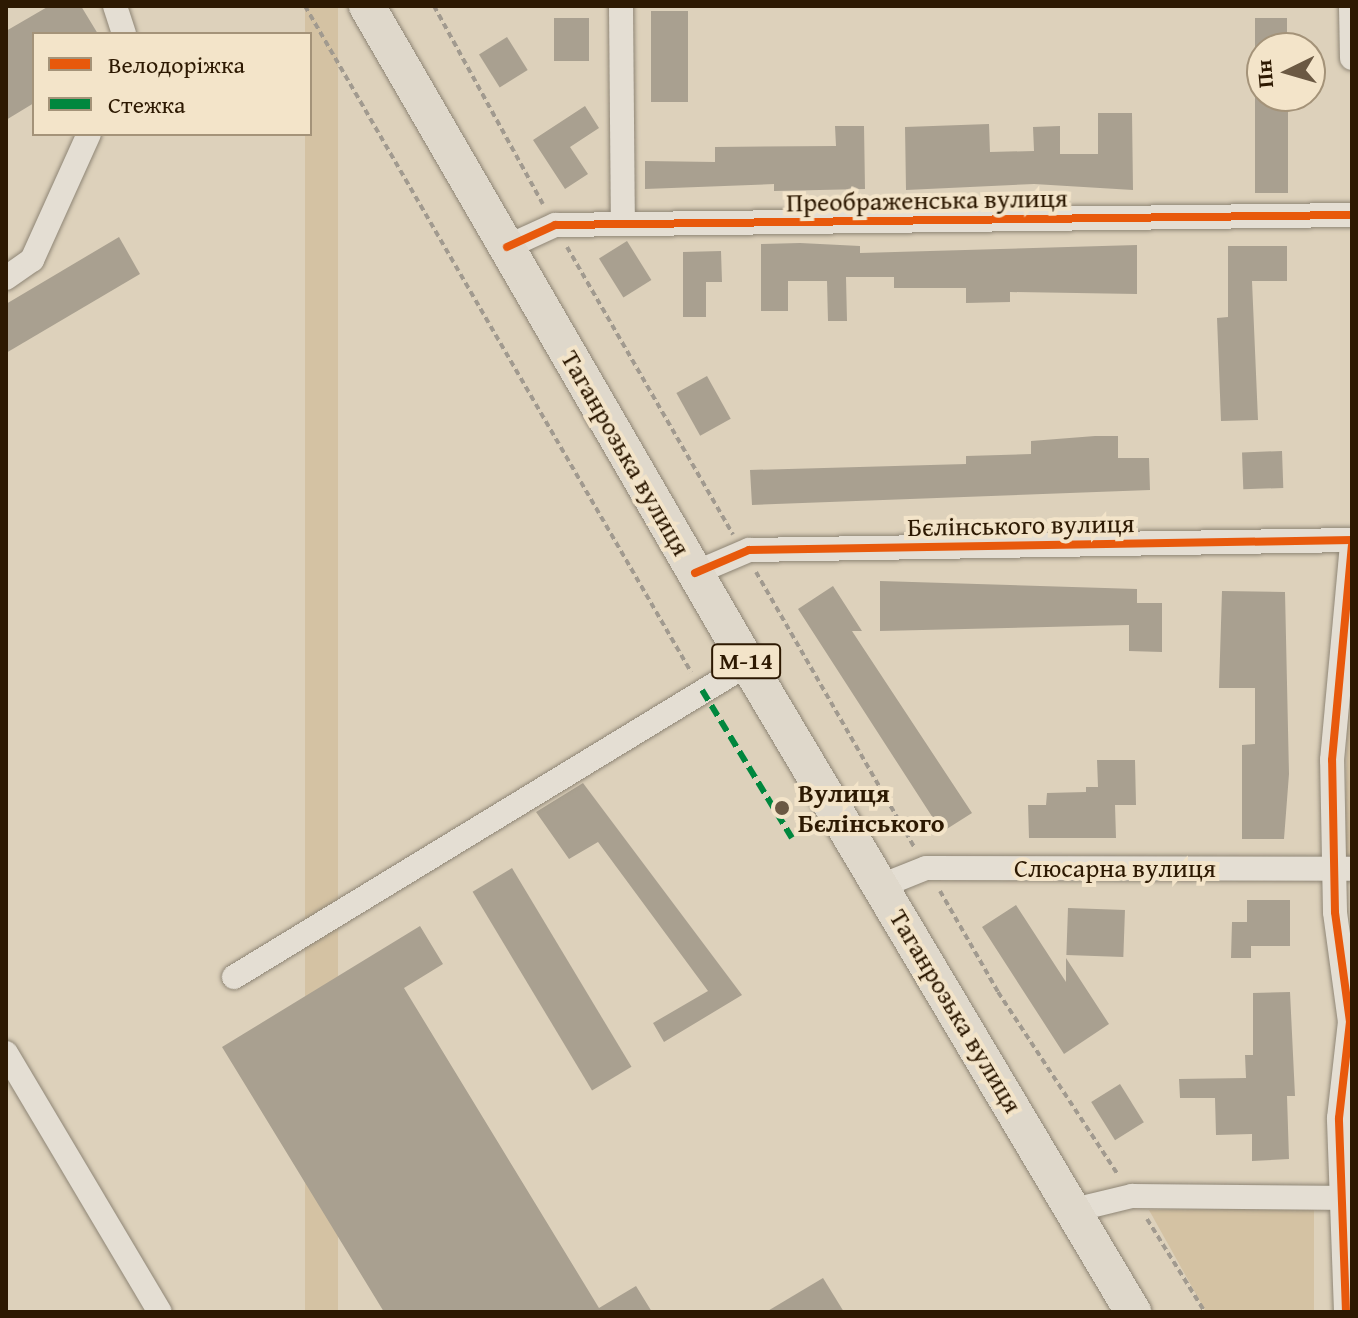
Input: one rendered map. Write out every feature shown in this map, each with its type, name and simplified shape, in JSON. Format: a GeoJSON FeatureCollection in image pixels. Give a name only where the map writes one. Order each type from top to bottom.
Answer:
{"type":"FeatureCollection","features":[{"type":"Feature","properties":{"kind":"highway","name":"Таганрозька вулиця"},"geometry":{"type":"LineString","coordinates":[[367,6],[748,664],[1133,1312]]}},
{"type":"Feature","properties":{"kind":"street"},"geometry":{"type":"LineString","coordinates":[[115,6],[123,32]]}},
{"type":"Feature","properties":{"kind":"street"},"geometry":{"type":"LineString","coordinates":[[621,6],[623,224]]}},
{"type":"Feature","properties":{"kind":"street"},"geometry":{"type":"LineString","coordinates":[[1351,6],[1352,58]]}},
{"type":"Feature","properties":{"kind":"street"},"geometry":{"type":"LineString","coordinates":[[6,278],[32,260],[88,136]]}},
{"type":"Feature","properties":{"kind":"street","name":"Преображенська вулиця"},"geometry":{"type":"LineString","coordinates":[[507,247],[555,225],[1352,215]]}},
{"type":"Feature","properties":{"kind":"street","name":"Бєлінського вулиця"},"geometry":{"type":"LineString","coordinates":[[695,573],[744,552],[1352,540]]}},
{"type":"Feature","properties":{"kind":"street"},"geometry":{"type":"LineString","coordinates":[[1346,1312],[1346,1198],[1339,1118],[1350,1022],[1343,869],[1332,760],[1352,546]]}},
{"type":"Feature","properties":{"kind":"street"},"geometry":{"type":"LineString","coordinates":[[234,977],[748,664]]}},
{"type":"Feature","properties":{"kind":"street","name":"Слюсарна вулиця"},"geometry":{"type":"LineString","coordinates":[[881,886],[926,868],[1343,869]]}},
{"type":"Feature","properties":{"kind":"street"},"geometry":{"type":"LineString","coordinates":[[6,1053],[160,1312]]}},
{"type":"Feature","properties":{"kind":"street"},"geometry":{"type":"LineString","coordinates":[[1074,1210],[1132,1196],[1346,1198]]}},
{"type":"Feature","properties":{"kind":"path"},"geometry":{"type":"LineString","coordinates":[[305,6],[702,690]]}},
{"type":"Feature","properties":{"kind":"path"},"geometry":{"type":"LineString","coordinates":[[434,6],[555,225],[998,992],[1205,1312]]}},
{"type":"Feature","properties":{"kind":"shaded area"},"geometry":{"type":"Polygon","coordinates":[[[305,6],[338,6],[338,1312],[305,1312],[305,136],[312,136],[312,32],[305,32],[305,6]]]}},
{"type":"Feature","properties":{"kind":"shaded area"},"geometry":{"type":"Polygon","coordinates":[[[1350,549],[1352,858],[1345,858],[1350,549]]]}},
{"type":"Feature","properties":{"kind":"shaded area"},"geometry":{"type":"Polygon","coordinates":[[[1314,1208],[1314,1312],[1206,1312],[1149,1210],[1314,1208]]]}},
{"type":"Feature","properties":{"kind":"building"},"geometry":{"type":"Polygon","coordinates":[[[49,6],[81,6],[97,32],[32,32],[32,104],[6,120],[6,31],[49,6]]]}},
{"type":"Feature","properties":{"kind":"building"},"geometry":{"type":"Polygon","coordinates":[[[651,11],[688,11],[688,102],[651,102],[651,11]]]}},
{"type":"Feature","properties":{"kind":"building"},"geometry":{"type":"Polygon","coordinates":[[[554,18],[589,18],[589,61],[554,61],[554,18]]]}},
{"type":"Feature","properties":{"kind":"building"},"geometry":{"type":"Polygon","coordinates":[[[1255,18],[1287,18],[1287,32],[1255,32],[1255,18]]]}},
{"type":"Feature","properties":{"kind":"building"},"geometry":{"type":"Polygon","coordinates":[[[507,37],[528,70],[500,88],[479,54],[507,37]]]}},
{"type":"Feature","properties":{"kind":"building"},"geometry":{"type":"Polygon","coordinates":[[[585,106],[599,128],[570,147],[588,174],[565,189],[533,140],[585,106]]]}},
{"type":"Feature","properties":{"kind":"building"},"geometry":{"type":"Polygon","coordinates":[[[1255,112],[1288,112],[1288,193],[1255,193],[1255,112]]]}},
{"type":"Feature","properties":{"kind":"building"},"geometry":{"type":"Polygon","coordinates":[[[1098,113],[1132,113],[1133,190],[1034,184],[906,190],[905,127],[989,124],[990,152],[1034,151],[1033,127],[1060,126],[1060,154],[1098,154],[1098,113]]]}},
{"type":"Feature","properties":{"kind":"building"},"geometry":{"type":"Polygon","coordinates":[[[835,126],[864,126],[865,189],[774,191],[774,184],[645,189],[645,161],[715,162],[715,147],[836,146],[835,126]]]}},
{"type":"Feature","properties":{"kind":"building"},"geometry":{"type":"Polygon","coordinates":[[[119,237],[140,274],[6,353],[6,304],[119,237]]]}},
{"type":"Feature","properties":{"kind":"building"},"geometry":{"type":"Polygon","coordinates":[[[627,241],[651,280],[623,297],[599,258],[627,241]]]}},
{"type":"Feature","properties":{"kind":"building"},"geometry":{"type":"Polygon","coordinates":[[[761,244],[860,246],[860,253],[1137,245],[1137,294],[1010,292],[1010,302],[966,303],[966,288],[894,288],[894,277],[846,277],[847,321],[828,321],[827,281],[788,281],[788,311],[761,311],[761,244]]]}},
{"type":"Feature","properties":{"kind":"building"},"geometry":{"type":"Polygon","coordinates":[[[1228,246],[1287,246],[1287,281],[1252,281],[1258,420],[1221,421],[1217,318],[1228,317],[1228,246]]]}},
{"type":"Feature","properties":{"kind":"building"},"geometry":{"type":"Polygon","coordinates":[[[721,251],[722,282],[706,282],[706,317],[683,317],[683,252],[721,251]]]}},
{"type":"Feature","properties":{"kind":"building"},"geometry":{"type":"Polygon","coordinates":[[[707,376],[731,419],[700,436],[676,393],[707,376]]]}},
{"type":"Feature","properties":{"kind":"building"},"geometry":{"type":"Polygon","coordinates":[[[1118,436],[1118,458],[1149,458],[1150,490],[752,505],[750,470],[966,464],[966,456],[1031,454],[1031,441],[1118,436]]]}},
{"type":"Feature","properties":{"kind":"building"},"geometry":{"type":"Polygon","coordinates":[[[1282,451],[1283,488],[1243,489],[1242,452],[1282,451]]]}},
{"type":"Feature","properties":{"kind":"building"},"geometry":{"type":"Polygon","coordinates":[[[880,581],[1137,589],[1137,603],[1162,603],[1162,652],[1129,651],[1129,625],[880,631],[880,581]]]}},
{"type":"Feature","properties":{"kind":"building"},"geometry":{"type":"Polygon","coordinates":[[[833,586],[862,631],[852,631],[972,813],[942,832],[798,609],[833,586]]]}},
{"type":"Feature","properties":{"kind":"building"},"geometry":{"type":"Polygon","coordinates":[[[1222,591],[1285,592],[1289,774],[1284,839],[1242,839],[1242,745],[1255,744],[1255,688],[1219,688],[1222,591]]]}},
{"type":"Feature","properties":{"kind":"building"},"geometry":{"type":"Polygon","coordinates":[[[1097,760],[1135,760],[1136,805],[1115,805],[1116,838],[1029,838],[1028,805],[1046,805],[1047,793],[1086,792],[1086,787],[1098,787],[1097,760]]]}},
{"type":"Feature","properties":{"kind":"building"},"geometry":{"type":"Polygon","coordinates":[[[583,783],[742,995],[664,1042],[653,1023],[708,991],[598,842],[569,859],[536,812],[583,783]]]}},
{"type":"Feature","properties":{"kind":"building"},"geometry":{"type":"Polygon","coordinates":[[[512,868],[631,1067],[592,1091],[473,892],[512,868]]]}},
{"type":"Feature","properties":{"kind":"building"},"geometry":{"type":"Polygon","coordinates":[[[1247,900],[1290,900],[1290,946],[1251,946],[1251,958],[1231,958],[1232,922],[1247,922],[1247,900]]]}},
{"type":"Feature","properties":{"kind":"building"},"geometry":{"type":"Polygon","coordinates":[[[1016,905],[1066,982],[1066,958],[1109,1024],[1064,1054],[982,927],[1016,905]]]}},
{"type":"Feature","properties":{"kind":"building"},"geometry":{"type":"Polygon","coordinates":[[[1068,908],[1125,910],[1123,957],[1066,955],[1068,908]]]}},
{"type":"Feature","properties":{"kind":"building"},"geometry":{"type":"Polygon","coordinates":[[[420,926],[443,964],[404,988],[599,1308],[636,1286],[652,1312],[384,1312],[222,1047],[420,926]]]}},
{"type":"Feature","properties":{"kind":"building"},"geometry":{"type":"Polygon","coordinates":[[[1290,992],[1295,1096],[1287,1096],[1289,1159],[1252,1161],[1252,1134],[1216,1135],[1215,1098],[1180,1098],[1179,1079],[1246,1078],[1245,1055],[1253,1055],[1253,993],[1290,992]]]}},
{"type":"Feature","properties":{"kind":"building"},"geometry":{"type":"Polygon","coordinates":[[[1120,1084],[1144,1122],[1115,1140],[1091,1102],[1120,1084]]]}},
{"type":"Feature","properties":{"kind":"building"},"geometry":{"type":"Polygon","coordinates":[[[823,1278],[844,1312],[766,1312],[823,1278]]]}},
{"type":"Feature","properties":{"kind":"marked path"},"geometry":{"type":"LineString","coordinates":[[702,690],[792,838]]}},
{"type":"Feature","properties":{"kind":"cycle path"},"geometry":{"type":"LineString","coordinates":[[507,247],[555,225],[1352,215]]}},
{"type":"Feature","properties":{"kind":"cycle path"},"geometry":{"type":"LineString","coordinates":[[695,573],[749,550],[1352,540]]}},
{"type":"Feature","properties":{"kind":"cycle path"},"geometry":{"type":"LineString","coordinates":[[1346,1312],[1339,1118],[1350,1022],[1335,912],[1332,760],[1352,546]]}},
{"type":"Feature","properties":{"kind":"place","name":"Вулиця Бєлінського"},"geometry":{"type":"Point","coordinates":[782,808]}}]}
